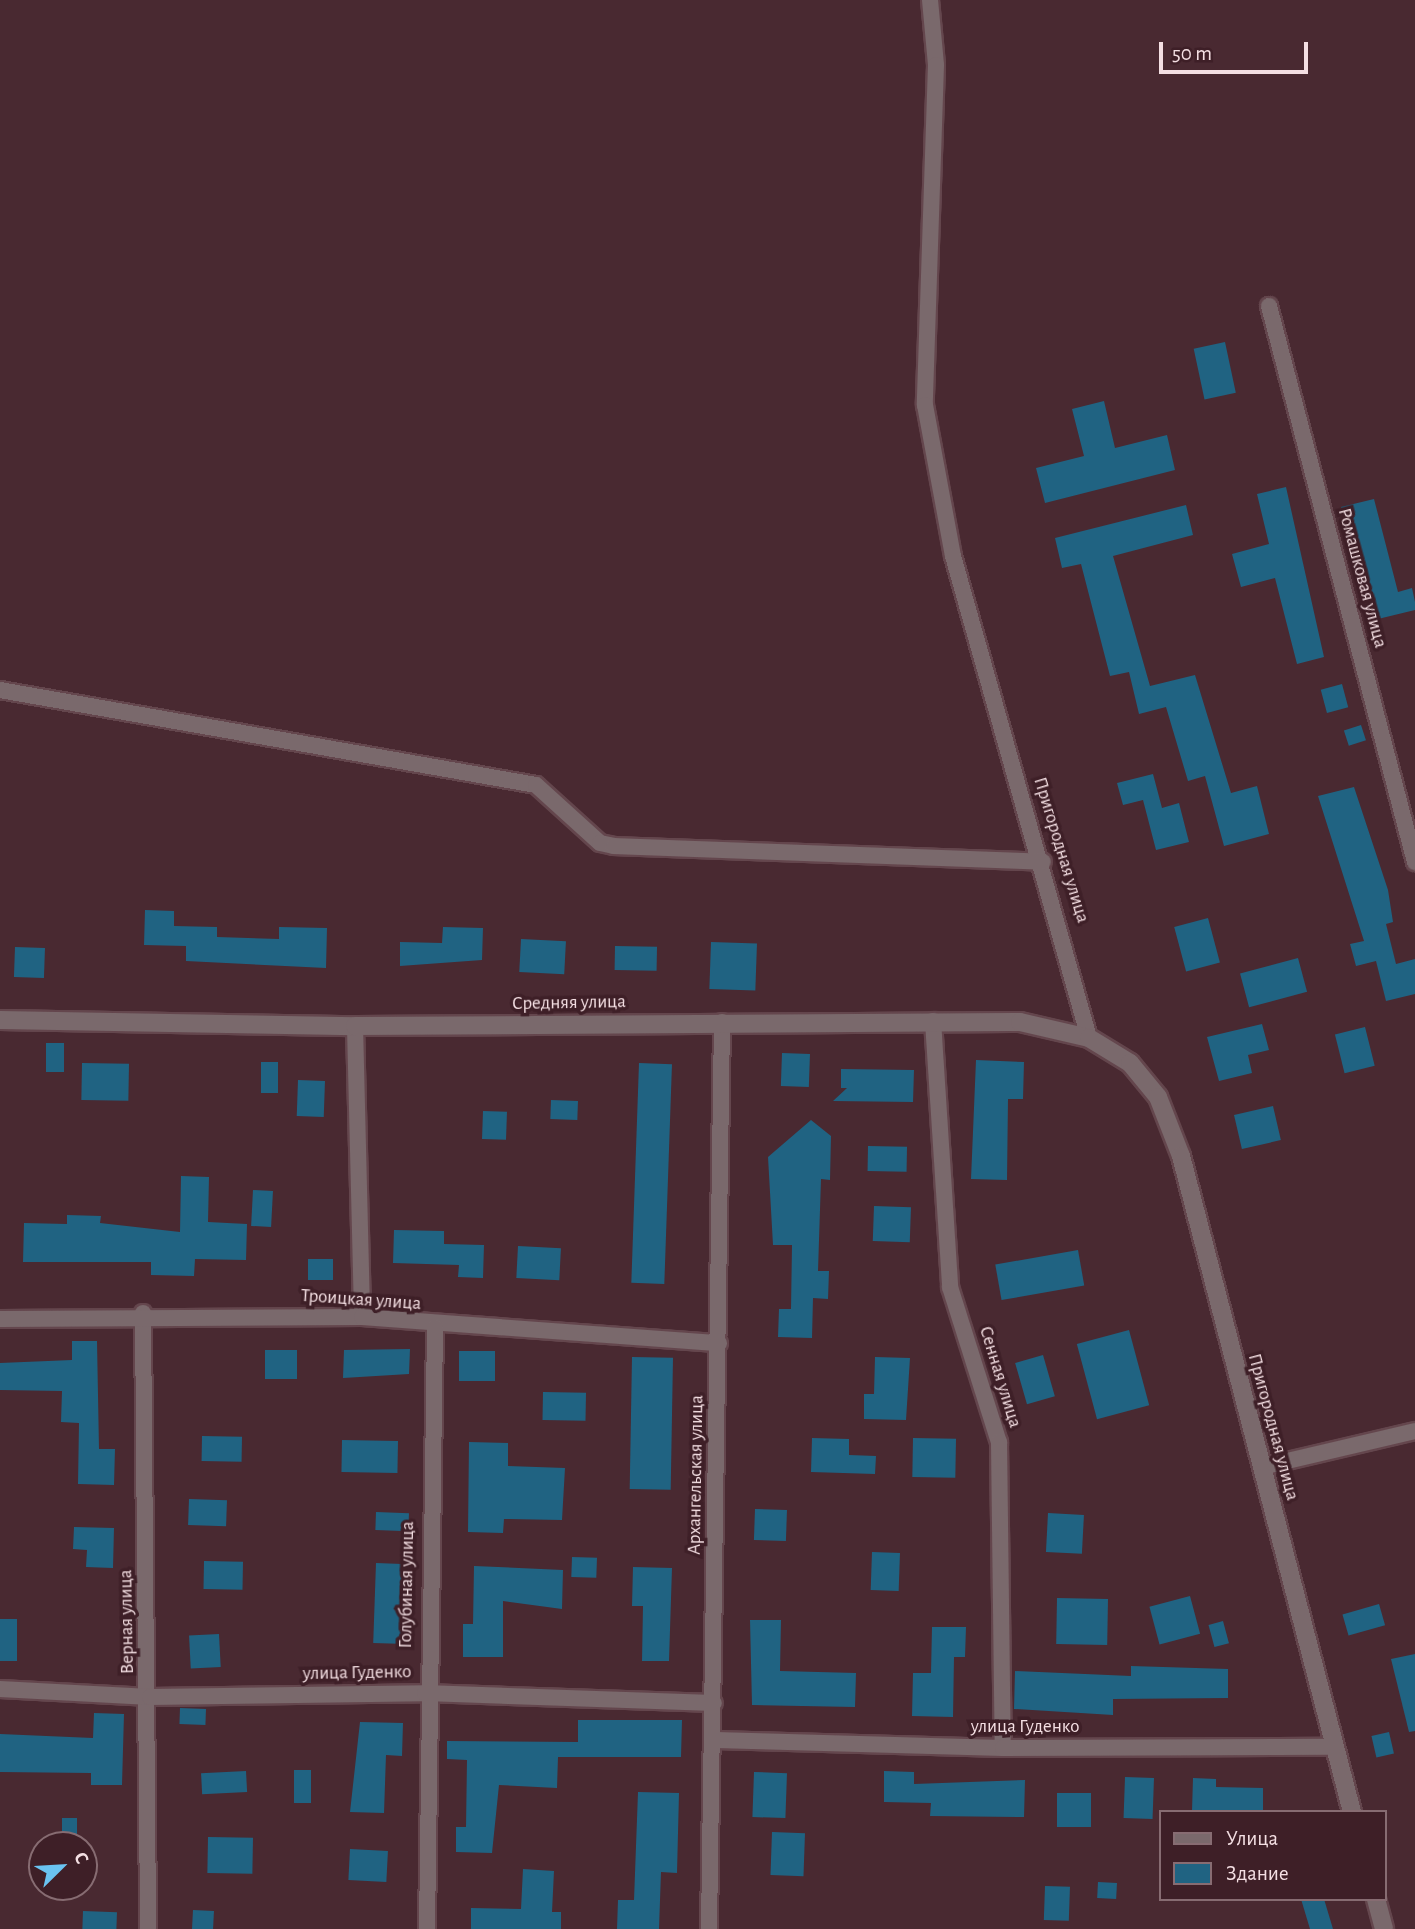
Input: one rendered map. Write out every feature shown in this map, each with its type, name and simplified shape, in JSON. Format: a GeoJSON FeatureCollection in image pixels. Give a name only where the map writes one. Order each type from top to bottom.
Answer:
{"type":"FeatureCollection","features":[{"type":"Feature","properties":{"kind":"street","name":"Пригородная улица"},"geometry":{"type":"LineString","coordinates":[[930,0],[936,65],[925,405],[953,556],[991,674],[1089,1038]]}},
{"type":"Feature","properties":{"kind":"street","name":"Ромашковая улица"},"geometry":{"type":"LineString","coordinates":[[1269,306],[1415,862]]}},
{"type":"Feature","properties":{"kind":"street"},"geometry":{"type":"LineString","coordinates":[[0,690],[536,785],[600,843],[614,846],[1043,862]]}},
{"type":"Feature","properties":{"kind":"street","name":"Средняя улица"},"geometry":{"type":"LineString","coordinates":[[0,1020],[355,1026],[1020,1022],[1089,1038],[1130,1063]]}},
{"type":"Feature","properties":{"kind":"street","name":"Сенная улица"},"geometry":{"type":"LineString","coordinates":[[933,1021],[950,1287],[999,1442],[1003,1748]]}},
{"type":"Feature","properties":{"kind":"street","name":"Архангельская улица"},"geometry":{"type":"LineString","coordinates":[[709,1929],[716,1740],[714,1703],[722,1022]]}},
{"type":"Feature","properties":{"kind":"street"},"geometry":{"type":"LineString","coordinates":[[355,1026],[362,1318]]}},
{"type":"Feature","properties":{"kind":"street","name":"Пригородная улица"},"geometry":{"type":"LineString","coordinates":[[1130,1063],[1158,1097],[1181,1156],[1351,1810]]}},
{"type":"Feature","properties":{"kind":"street","name":"Троицкая улица"},"geometry":{"type":"LineString","coordinates":[[0,1319],[143,1314],[362,1318],[435,1327],[719,1343]]}},
{"type":"Feature","properties":{"kind":"street","name":"Верная улица"},"geometry":{"type":"LineString","coordinates":[[143,1314],[150,1697],[148,1929]]}},
{"type":"Feature","properties":{"kind":"street","name":"Голубиная улица"},"geometry":{"type":"LineString","coordinates":[[427,1929],[425,1693],[435,1327]]}},
{"type":"Feature","properties":{"kind":"street"},"geometry":{"type":"LineString","coordinates":[[1262,1467],[1415,1431]]}},
{"type":"Feature","properties":{"kind":"street","name":"улица Гуденко"},"geometry":{"type":"LineString","coordinates":[[0,1689],[150,1697],[425,1693],[714,1703]]}},
{"type":"Feature","properties":{"kind":"street","name":"улица Гуденко"},"geometry":{"type":"LineString","coordinates":[[716,1740],[1003,1748],[1334,1747]]}},
{"type":"Feature","properties":{"kind":"street"},"geometry":{"type":"LineString","coordinates":[[1377,1901],[1384,1929]]}},
{"type":"Feature","properties":{"kind":"building"},"geometry":{"type":"Polygon","coordinates":[[[1225,342],[1236,393],[1205,400],[1194,349],[1225,342]]]}},
{"type":"Feature","properties":{"kind":"building"},"geometry":{"type":"Polygon","coordinates":[[[1104,401],[1115,448],[1167,435],[1175,470],[1045,503],[1036,468],[1084,456],[1072,409],[1104,401]]]}},
{"type":"Feature","properties":{"kind":"building"},"geometry":{"type":"Polygon","coordinates":[[[1286,487],[1324,657],[1297,664],[1275,578],[1241,587],[1232,554],[1269,544],[1257,494],[1286,487]]]}},
{"type":"Feature","properties":{"kind":"building"},"geometry":{"type":"Polygon","coordinates":[[[1374,499],[1398,592],[1412,588],[1415,602],[1415,610],[1378,619],[1368,577],[1358,580],[1341,507],[1374,499]]]}},
{"type":"Feature","properties":{"kind":"building"},"geometry":{"type":"Polygon","coordinates":[[[1186,505],[1193,535],[1113,556],[1150,686],[1195,675],[1231,793],[1257,786],[1269,834],[1224,846],[1205,776],[1188,781],[1166,707],[1139,714],[1129,672],[1110,676],[1081,564],[1062,568],[1055,538],[1186,505]]]}},
{"type":"Feature","properties":{"kind":"building"},"geometry":{"type":"Polygon","coordinates":[[[1342,684],[1348,707],[1327,713],[1321,690],[1342,684]]]}},
{"type":"Feature","properties":{"kind":"building"},"geometry":{"type":"Polygon","coordinates":[[[1361,725],[1366,740],[1349,746],[1344,731],[1361,725]]]}},
{"type":"Feature","properties":{"kind":"building"},"geometry":{"type":"Polygon","coordinates":[[[1153,774],[1162,808],[1179,803],[1189,842],[1156,850],[1143,800],[1123,805],[1117,783],[1153,774]]]}},
{"type":"Feature","properties":{"kind":"building"},"geometry":{"type":"Polygon","coordinates":[[[1354,787],[1388,890],[1393,922],[1386,924],[1396,964],[1415,959],[1415,994],[1386,1001],[1376,961],[1356,966],[1350,944],[1364,941],[1318,796],[1354,787]]]}},
{"type":"Feature","properties":{"kind":"building"},"geometry":{"type":"Polygon","coordinates":[[[145,910],[174,911],[174,926],[217,927],[217,937],[279,939],[279,927],[327,928],[326,968],[186,961],[186,946],[144,945],[145,910]]]}},
{"type":"Feature","properties":{"kind":"building"},"geometry":{"type":"Polygon","coordinates":[[[1208,918],[1220,962],[1186,971],[1174,927],[1208,918]]]}},
{"type":"Feature","properties":{"kind":"building"},"geometry":{"type":"Polygon","coordinates":[[[443,927],[483,928],[482,960],[400,966],[400,942],[442,943],[443,927]]]}},
{"type":"Feature","properties":{"kind":"building"},"geometry":{"type":"Polygon","coordinates":[[[521,939],[566,941],[564,974],[519,972],[521,939]]]}},
{"type":"Feature","properties":{"kind":"building"},"geometry":{"type":"Polygon","coordinates":[[[711,942],[757,944],[755,991],[709,989],[711,942]]]}},
{"type":"Feature","properties":{"kind":"building"},"geometry":{"type":"Polygon","coordinates":[[[615,946],[657,947],[657,971],[615,970],[615,946]]]}},
{"type":"Feature","properties":{"kind":"building"},"geometry":{"type":"Polygon","coordinates":[[[15,947],[45,948],[44,978],[14,977],[15,947]]]}},
{"type":"Feature","properties":{"kind":"building"},"geometry":{"type":"Polygon","coordinates":[[[1298,958],[1307,992],[1249,1007],[1240,974],[1298,958]]]}},
{"type":"Feature","properties":{"kind":"building"},"geometry":{"type":"Polygon","coordinates":[[[1262,1024],[1269,1050],[1248,1055],[1252,1073],[1219,1081],[1207,1037],[1262,1024]]]}},
{"type":"Feature","properties":{"kind":"building"},"geometry":{"type":"Polygon","coordinates":[[[1365,1027],[1375,1066],[1345,1073],[1335,1034],[1365,1027]]]}},
{"type":"Feature","properties":{"kind":"building"},"geometry":{"type":"Polygon","coordinates":[[[46,1043],[64,1043],[64,1072],[46,1072],[46,1043]]]}},
{"type":"Feature","properties":{"kind":"building"},"geometry":{"type":"Polygon","coordinates":[[[782,1053],[810,1054],[809,1087],[781,1086],[782,1053]]]}},
{"type":"Feature","properties":{"kind":"building"},"geometry":{"type":"Polygon","coordinates":[[[976,1060],[1024,1062],[1023,1099],[1008,1099],[1007,1180],[971,1179],[976,1060]]]}},
{"type":"Feature","properties":{"kind":"building"},"geometry":{"type":"Polygon","coordinates":[[[261,1062],[278,1062],[278,1093],[261,1093],[261,1062]]]}},
{"type":"Feature","properties":{"kind":"building"},"geometry":{"type":"Polygon","coordinates":[[[82,1063],[129,1064],[128,1101],[81,1100],[82,1063]]]}},
{"type":"Feature","properties":{"kind":"building"},"geometry":{"type":"Polygon","coordinates":[[[639,1063],[672,1064],[664,1284],[631,1283],[639,1063]]]}},
{"type":"Feature","properties":{"kind":"building"},"geometry":{"type":"Polygon","coordinates":[[[841,1069],[914,1070],[913,1102],[833,1101],[847,1088],[841,1088],[841,1069]]]}},
{"type":"Feature","properties":{"kind":"building"},"geometry":{"type":"Polygon","coordinates":[[[298,1080],[325,1081],[324,1117],[297,1116],[298,1080]]]}},
{"type":"Feature","properties":{"kind":"building"},"geometry":{"type":"Polygon","coordinates":[[[551,1100],[578,1101],[577,1120],[550,1119],[551,1100]]]}},
{"type":"Feature","properties":{"kind":"building"},"geometry":{"type":"Polygon","coordinates":[[[1273,1106],[1281,1140],[1242,1149],[1234,1115],[1273,1106]]]}},
{"type":"Feature","properties":{"kind":"building"},"geometry":{"type":"Polygon","coordinates":[[[483,1111],[507,1112],[506,1140],[482,1139],[483,1111]]]}},
{"type":"Feature","properties":{"kind":"building"},"geometry":{"type":"Polygon","coordinates":[[[811,1120],[831,1136],[830,1180],[821,1179],[818,1271],[829,1271],[828,1299],[813,1298],[812,1338],[778,1337],[779,1309],[791,1309],[792,1245],[773,1245],[768,1157],[811,1120]]]}},
{"type":"Feature","properties":{"kind":"building"},"geometry":{"type":"Polygon","coordinates":[[[868,1146],[907,1147],[907,1172],[868,1171],[868,1146]]]}},
{"type":"Feature","properties":{"kind":"building"},"geometry":{"type":"Polygon","coordinates":[[[181,1176],[209,1177],[208,1222],[247,1224],[246,1260],[195,1259],[194,1276],[151,1275],[151,1262],[23,1262],[24,1223],[67,1224],[67,1215],[101,1216],[100,1223],[180,1232],[181,1176]]]}},
{"type":"Feature","properties":{"kind":"building"},"geometry":{"type":"Polygon","coordinates":[[[253,1190],[273,1191],[271,1227],[251,1226],[253,1190]]]}},
{"type":"Feature","properties":{"kind":"building"},"geometry":{"type":"Polygon","coordinates":[[[874,1206],[911,1207],[910,1242],[873,1241],[874,1206]]]}},
{"type":"Feature","properties":{"kind":"building"},"geometry":{"type":"Polygon","coordinates":[[[394,1230],[444,1231],[444,1244],[484,1245],[483,1278],[458,1277],[459,1265],[393,1263],[394,1230]]]}},
{"type":"Feature","properties":{"kind":"building"},"geometry":{"type":"Polygon","coordinates":[[[518,1246],[561,1248],[559,1280],[516,1278],[518,1246]]]}},
{"type":"Feature","properties":{"kind":"building"},"geometry":{"type":"Polygon","coordinates":[[[1078,1250],[1084,1285],[1002,1300],[995,1265],[1078,1250]]]}},
{"type":"Feature","properties":{"kind":"building"},"geometry":{"type":"Polygon","coordinates":[[[308,1259],[333,1259],[333,1280],[308,1280],[308,1259]]]}},
{"type":"Feature","properties":{"kind":"building"},"geometry":{"type":"Polygon","coordinates":[[[1129,1330],[1149,1405],[1097,1419],[1077,1344],[1129,1330]]]}},
{"type":"Feature","properties":{"kind":"building"},"geometry":{"type":"Polygon","coordinates":[[[72,1341],[97,1341],[99,1449],[115,1449],[114,1485],[78,1484],[79,1423],[61,1422],[62,1391],[0,1390],[0,1363],[72,1360],[72,1341]]]}},
{"type":"Feature","properties":{"kind":"building"},"geometry":{"type":"Polygon","coordinates":[[[410,1349],[409,1374],[343,1378],[344,1350],[410,1349]]]}},
{"type":"Feature","properties":{"kind":"building"},"geometry":{"type":"Polygon","coordinates":[[[265,1350],[297,1350],[297,1379],[265,1379],[265,1350]]]}},
{"type":"Feature","properties":{"kind":"building"},"geometry":{"type":"Polygon","coordinates":[[[459,1351],[495,1351],[495,1381],[459,1381],[459,1351]]]}},
{"type":"Feature","properties":{"kind":"building"},"geometry":{"type":"Polygon","coordinates":[[[1043,1355],[1055,1396],[1027,1404],[1015,1363],[1043,1355]]]}},
{"type":"Feature","properties":{"kind":"building"},"geometry":{"type":"Polygon","coordinates":[[[632,1357],[673,1358],[671,1490],[630,1489],[632,1357]]]}},
{"type":"Feature","properties":{"kind":"building"},"geometry":{"type":"Polygon","coordinates":[[[875,1357],[910,1358],[906,1420],[864,1419],[864,1394],[874,1394],[875,1357]]]}},
{"type":"Feature","properties":{"kind":"building"},"geometry":{"type":"Polygon","coordinates":[[[543,1392],[586,1393],[586,1421],[543,1420],[543,1392]]]}},
{"type":"Feature","properties":{"kind":"building"},"geometry":{"type":"Polygon","coordinates":[[[202,1436],[242,1437],[242,1462],[202,1461],[202,1436]]]}},
{"type":"Feature","properties":{"kind":"building"},"geometry":{"type":"Polygon","coordinates":[[[812,1438],[849,1439],[849,1455],[876,1456],[875,1474],[811,1472],[812,1438]]]}},
{"type":"Feature","properties":{"kind":"building"},"geometry":{"type":"Polygon","coordinates":[[[913,1438],[956,1439],[955,1478],[912,1477],[913,1438]]]}},
{"type":"Feature","properties":{"kind":"building"},"geometry":{"type":"Polygon","coordinates":[[[342,1440],[398,1441],[397,1473],[341,1472],[342,1440]]]}},
{"type":"Feature","properties":{"kind":"building"},"geometry":{"type":"Polygon","coordinates":[[[469,1442],[508,1443],[508,1466],[565,1468],[562,1520],[504,1519],[503,1533],[468,1532],[469,1442]]]}},
{"type":"Feature","properties":{"kind":"building"},"geometry":{"type":"Polygon","coordinates":[[[189,1499],[227,1500],[226,1526],[188,1525],[189,1499]]]}},
{"type":"Feature","properties":{"kind":"building"},"geometry":{"type":"Polygon","coordinates":[[[755,1509],[787,1510],[786,1541],[754,1540],[755,1509]]]}},
{"type":"Feature","properties":{"kind":"building"},"geometry":{"type":"Polygon","coordinates":[[[376,1512],[409,1513],[408,1531],[375,1530],[376,1512]]]}},
{"type":"Feature","properties":{"kind":"building"},"geometry":{"type":"Polygon","coordinates":[[[1048,1513],[1084,1515],[1082,1554],[1046,1552],[1048,1513]]]}},
{"type":"Feature","properties":{"kind":"building"},"geometry":{"type":"Polygon","coordinates":[[[74,1527],[114,1528],[113,1568],[86,1567],[87,1550],[73,1549],[74,1527]]]}},
{"type":"Feature","properties":{"kind":"building"},"geometry":{"type":"Polygon","coordinates":[[[872,1552],[900,1553],[899,1591],[871,1590],[872,1552]]]}},
{"type":"Feature","properties":{"kind":"building"},"geometry":{"type":"Polygon","coordinates":[[[572,1557],[597,1558],[596,1578],[571,1577],[572,1557]]]}},
{"type":"Feature","properties":{"kind":"building"},"geometry":{"type":"Polygon","coordinates":[[[204,1561],[243,1562],[243,1590],[204,1589],[204,1561]]]}},
{"type":"Feature","properties":{"kind":"building"},"geometry":{"type":"Polygon","coordinates":[[[376,1563],[409,1564],[406,1644],[373,1643],[376,1563]]]}},
{"type":"Feature","properties":{"kind":"building"},"geometry":{"type":"Polygon","coordinates":[[[474,1566],[563,1570],[562,1609],[503,1601],[503,1657],[463,1657],[463,1624],[473,1624],[474,1566]]]}},
{"type":"Feature","properties":{"kind":"building"},"geometry":{"type":"Polygon","coordinates":[[[633,1567],[672,1568],[669,1661],[642,1661],[643,1606],[632,1606],[633,1567]]]}},
{"type":"Feature","properties":{"kind":"building"},"geometry":{"type":"Polygon","coordinates":[[[1190,1596],[1200,1634],[1160,1645],[1149,1607],[1190,1596]]]}},
{"type":"Feature","properties":{"kind":"building"},"geometry":{"type":"Polygon","coordinates":[[[1057,1598],[1108,1599],[1107,1645],[1056,1644],[1057,1598]]]}},
{"type":"Feature","properties":{"kind":"building"},"geometry":{"type":"Polygon","coordinates":[[[1379,1604],[1385,1625],[1349,1636],[1342,1614],[1379,1604]]]}},
{"type":"Feature","properties":{"kind":"building"},"geometry":{"type":"Polygon","coordinates":[[[0,1619],[17,1619],[17,1661],[0,1661],[0,1619]]]}},
{"type":"Feature","properties":{"kind":"building"},"geometry":{"type":"Polygon","coordinates":[[[750,1620],[781,1620],[780,1671],[856,1673],[855,1707],[752,1705],[750,1620]]]}},
{"type":"Feature","properties":{"kind":"building"},"geometry":{"type":"Polygon","coordinates":[[[1223,1621],[1229,1643],[1214,1647],[1209,1625],[1223,1621]]]}},
{"type":"Feature","properties":{"kind":"building"},"geometry":{"type":"Polygon","coordinates":[[[932,1627],[966,1627],[965,1657],[954,1657],[953,1717],[912,1716],[913,1673],[931,1673],[932,1627]]]}},
{"type":"Feature","properties":{"kind":"building"},"geometry":{"type":"Polygon","coordinates":[[[219,1634],[221,1667],[191,1669],[189,1636],[219,1634]]]}},
{"type":"Feature","properties":{"kind":"building"},"geometry":{"type":"Polygon","coordinates":[[[1415,1654],[1415,1731],[1409,1732],[1391,1659],[1415,1654]]]}},
{"type":"Feature","properties":{"kind":"building"},"geometry":{"type":"Polygon","coordinates":[[[1131,1666],[1228,1669],[1228,1698],[1113,1699],[1113,1715],[1014,1709],[1015,1671],[1131,1676],[1131,1666]]]}},
{"type":"Feature","properties":{"kind":"building"},"geometry":{"type":"Polygon","coordinates":[[[180,1708],[206,1709],[205,1725],[179,1724],[180,1708]]]}},
{"type":"Feature","properties":{"kind":"building"},"geometry":{"type":"Polygon","coordinates":[[[94,1713],[124,1714],[122,1785],[91,1785],[91,1773],[0,1772],[0,1734],[93,1738],[94,1713]]]}},
{"type":"Feature","properties":{"kind":"building"},"geometry":{"type":"Polygon","coordinates":[[[578,1720],[682,1720],[681,1757],[558,1757],[557,1788],[499,1785],[492,1853],[456,1852],[456,1827],[466,1827],[467,1760],[447,1759],[447,1741],[578,1742],[578,1720]]]}},
{"type":"Feature","properties":{"kind":"building"},"geometry":{"type":"Polygon","coordinates":[[[360,1722],[403,1723],[402,1756],[386,1755],[384,1813],[350,1812],[360,1722]]]}},
{"type":"Feature","properties":{"kind":"building"},"geometry":{"type":"Polygon","coordinates":[[[1389,1732],[1394,1753],[1376,1757],[1371,1736],[1389,1732]]]}},
{"type":"Feature","properties":{"kind":"building"},"geometry":{"type":"Polygon","coordinates":[[[294,1770],[311,1770],[311,1803],[294,1803],[294,1770]]]}},
{"type":"Feature","properties":{"kind":"building"},"geometry":{"type":"Polygon","coordinates":[[[246,1771],[247,1792],[202,1794],[201,1773],[246,1771]]]}},
{"type":"Feature","properties":{"kind":"building"},"geometry":{"type":"Polygon","coordinates":[[[884,1771],[914,1772],[914,1784],[1025,1780],[1024,1817],[930,1816],[931,1803],[884,1802],[884,1771]]]}},
{"type":"Feature","properties":{"kind":"building"},"geometry":{"type":"Polygon","coordinates":[[[754,1772],[787,1773],[785,1818],[752,1817],[754,1772]]]}},
{"type":"Feature","properties":{"kind":"building"},"geometry":{"type":"Polygon","coordinates":[[[1125,1777],[1154,1778],[1153,1819],[1124,1818],[1125,1777]]]}},
{"type":"Feature","properties":{"kind":"building"},"geometry":{"type":"Polygon","coordinates":[[[1193,1778],[1216,1779],[1216,1787],[1263,1788],[1263,1810],[1192,1810],[1193,1778]]]}},
{"type":"Feature","properties":{"kind":"building"},"geometry":{"type":"Polygon","coordinates":[[[638,1792],[679,1793],[677,1873],[661,1872],[659,1929],[617,1929],[618,1900],[634,1900],[638,1792]]]}},
{"type":"Feature","properties":{"kind":"building"},"geometry":{"type":"Polygon","coordinates":[[[1057,1793],[1091,1793],[1091,1827],[1057,1827],[1057,1793]]]}},
{"type":"Feature","properties":{"kind":"building"},"geometry":{"type":"Polygon","coordinates":[[[62,1818],[77,1818],[77,1831],[62,1831],[62,1818]]]}},
{"type":"Feature","properties":{"kind":"building"},"geometry":{"type":"Polygon","coordinates":[[[772,1832],[805,1833],[803,1876],[770,1875],[772,1832]]]}},
{"type":"Feature","properties":{"kind":"building"},"geometry":{"type":"Polygon","coordinates":[[[208,1837],[253,1838],[252,1874],[207,1873],[208,1837]]]}},
{"type":"Feature","properties":{"kind":"building"},"geometry":{"type":"Polygon","coordinates":[[[350,1849],[388,1851],[386,1882],[348,1880],[350,1849]]]}},
{"type":"Feature","properties":{"kind":"building"},"geometry":{"type":"Polygon","coordinates":[[[523,1869],[554,1871],[552,1912],[561,1912],[561,1929],[471,1929],[471,1908],[521,1909],[523,1869]]]}},
{"type":"Feature","properties":{"kind":"building"},"geometry":{"type":"Polygon","coordinates":[[[1098,1882],[1117,1883],[1116,1899],[1097,1898],[1098,1882]]]}},
{"type":"Feature","properties":{"kind":"building"},"geometry":{"type":"Polygon","coordinates":[[[1045,1886],[1070,1887],[1069,1921],[1044,1920],[1045,1886]]]}},
{"type":"Feature","properties":{"kind":"building"},"geometry":{"type":"Polygon","coordinates":[[[1302,1901],[1325,1901],[1333,1929],[1310,1929],[1302,1901]]]}},
{"type":"Feature","properties":{"kind":"building"},"geometry":{"type":"Polygon","coordinates":[[[193,1910],[214,1911],[213,1929],[192,1929],[193,1910]]]}},
{"type":"Feature","properties":{"kind":"building"},"geometry":{"type":"Polygon","coordinates":[[[83,1911],[117,1912],[116,1929],[82,1929],[83,1911]]]}}]}
